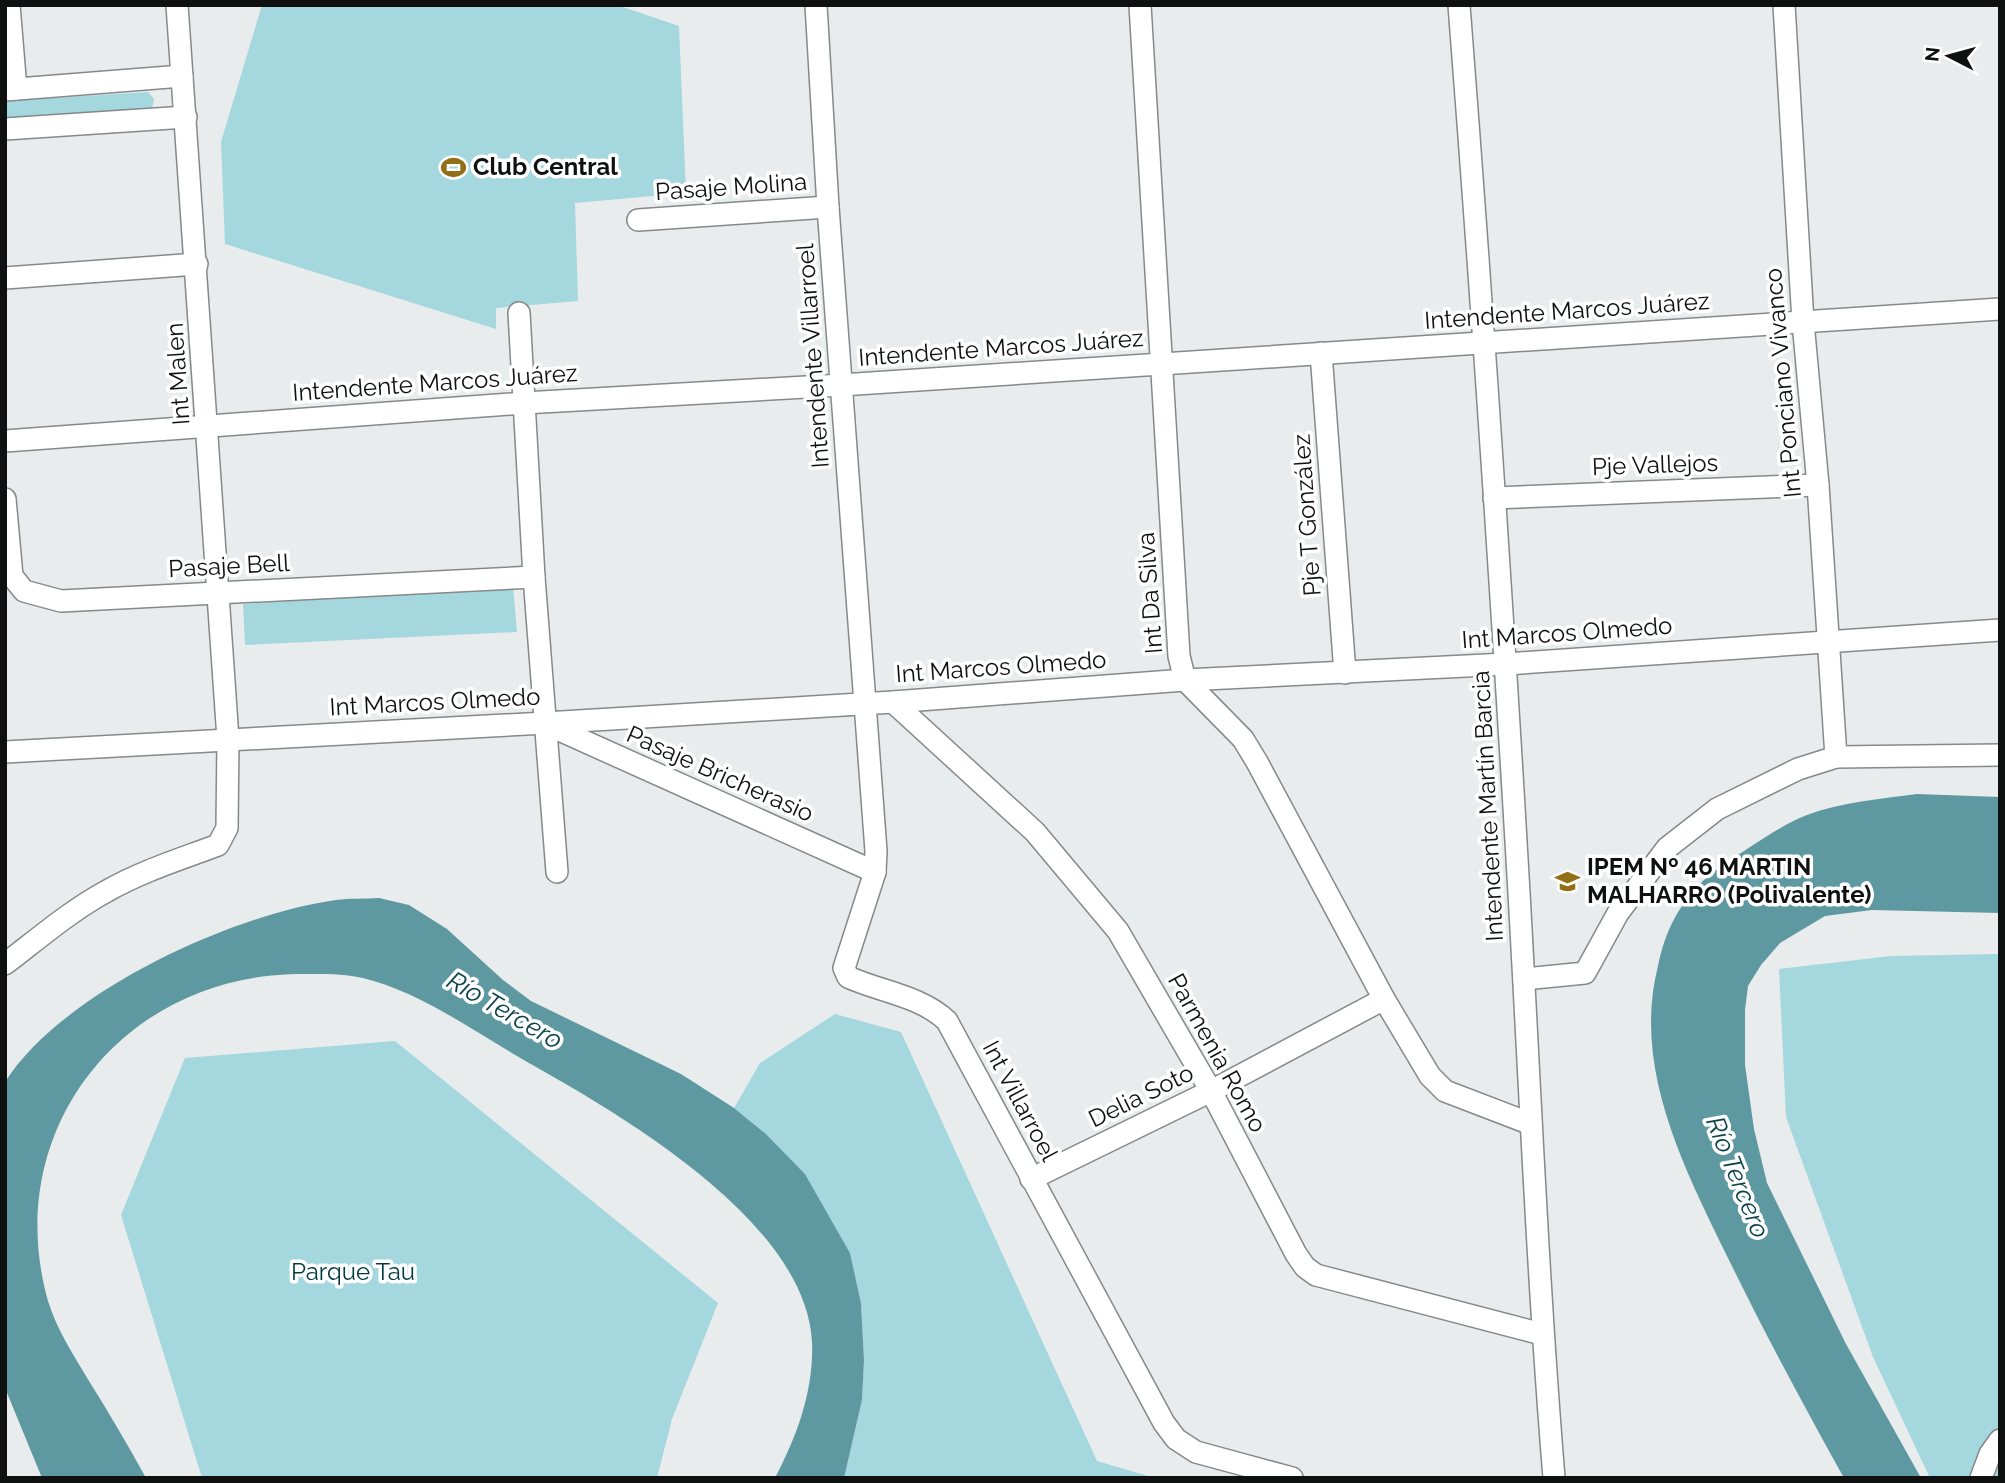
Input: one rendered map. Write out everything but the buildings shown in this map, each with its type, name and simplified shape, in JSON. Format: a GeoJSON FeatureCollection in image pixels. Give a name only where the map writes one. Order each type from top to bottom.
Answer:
{"type":"FeatureCollection","features":[{"type":"Feature","properties":{"kind":"street"},"geometry":{"type":"LineString","coordinates":[[9,5],[10,90],[182,76]]}},
{"type":"Feature","properties":{"kind":"street","name":"Int Malen"},"geometry":{"type":"LineString","coordinates":[[5,964],[106,891],[136,876],[218,845],[227,828],[228,739],[177,5]]}},
{"type":"Feature","properties":{"kind":"street","name":"Intendente Villarroel"},"geometry":{"type":"LineString","coordinates":[[816,5],[828,207],[865,703]]}},
{"type":"Feature","properties":{"kind":"street","name":"Int Da Silva"},"geometry":{"type":"LineString","coordinates":[[1140,5],[1179,656],[1185,680],[1243,739],[1384,999],[1430,1076],[1445,1091],[1531,1124]]}},
{"type":"Feature","properties":{"kind":"street","name":"Intendente Martín Barcia"},"geometry":{"type":"LineString","coordinates":[[1459,5],[1506,664],[1542,1334],[1554,1478]]}},
{"type":"Feature","properties":{"kind":"street","name":"Int Ponciano Vivanco"},"geometry":{"type":"LineString","coordinates":[[1784,5],[1803,322],[1818,485],[1836,757]]}},
{"type":"Feature","properties":{"kind":"street"},"geometry":{"type":"LineString","coordinates":[[5,129],[186,117]]}},
{"type":"Feature","properties":{"kind":"street","name":"Pasaje Molina"},"geometry":{"type":"LineString","coordinates":[[638,220],[828,207]]}},
{"type":"Feature","properties":{"kind":"street"},"geometry":{"type":"LineString","coordinates":[[5,278],[197,264]]}},
{"type":"Feature","properties":{"kind":"street","name":"Intendente Marcos Juárez"},"geometry":{"type":"LineString","coordinates":[[5,441],[524,403],[841,385],[2000,309]]}},
{"type":"Feature","properties":{"kind":"street"},"geometry":{"type":"LineString","coordinates":[[519,313],[534,577],[557,872]]}},
{"type":"Feature","properties":{"kind":"street","name":"Pje T González"},"geometry":{"type":"LineString","coordinates":[[1321,353],[1345,673]]}},
{"type":"Feature","properties":{"kind":"street","name":"Pje Vallejos"},"geometry":{"type":"LineString","coordinates":[[1494,498],[1818,485]]}},
{"type":"Feature","properties":{"kind":"street","name":"Pasaje Bell"},"geometry":{"type":"LineString","coordinates":[[5,499],[12,576],[24,591],[61,601],[534,577]]}},
{"type":"Feature","properties":{"kind":"street","name":"Int Marcos Olmedo"},"geometry":{"type":"LineString","coordinates":[[5,752],[893,702],[1185,680],[1506,664],[2000,630]]}},
{"type":"Feature","properties":{"kind":"street","name":"Parmenia Romo"},"geometry":{"type":"LineString","coordinates":[[893,702],[1035,832],[1118,931],[1211,1091],[1305,1267],[1316,1275],[1542,1334]]}},
{"type":"Feature","properties":{"kind":"street","name":"Int Villarroel"},"geometry":{"type":"LineString","coordinates":[[865,703],[876,851],[875,872],[844,968],[848,977],[934,1008],[947,1021],[1164,1423],[1176,1439],[1196,1452],[1292,1478]]}},
{"type":"Feature","properties":{"kind":"street","name":"Pasaje Bricherasio"},"geometry":{"type":"LineString","coordinates":[[545,723],[875,872]]}},
{"type":"Feature","properties":{"kind":"street"},"geometry":{"type":"LineString","coordinates":[[1524,979],[1585,973],[1618,914],[1667,848],[1717,809],[1798,769],[1836,757],[2000,755]]}},
{"type":"Feature","properties":{"kind":"street","name":"Delia Soto"},"geometry":{"type":"LineString","coordinates":[[1031,1179],[1211,1091],[1384,999]]}},
{"type":"Feature","properties":{"kind":"street"},"geometry":{"type":"LineString","coordinates":[[1981,1478],[1990,1454],[2000,1440]]}},
{"type":"Feature","properties":{"kind":"green space","name":"Club Central"},"geometry":{"type":"Polygon","coordinates":[[[262,5],[617,5],[679,26],[686,193],[575,203],[578,301],[496,308],[496,329],[225,244],[221,142],[262,5]]]}},
{"type":"Feature","properties":{"kind":"green space"},"geometry":{"type":"Polygon","coordinates":[[[148,92],[154,99],[152,109],[5,118],[5,101],[148,92]]]}},
{"type":"Feature","properties":{"kind":"green space"},"geometry":{"type":"Polygon","coordinates":[[[513,586],[517,632],[245,645],[243,604],[513,586]]]}},
{"type":"Feature","properties":{"kind":"green space"},"geometry":{"type":"Polygon","coordinates":[[[2000,954],[2000,1478],[1930,1478],[1873,1357],[1786,1117],[1779,969],[1891,956],[2000,954]]]}},
{"type":"Feature","properties":{"kind":"green space"},"geometry":{"type":"Polygon","coordinates":[[[835,1014],[901,1032],[1097,1461],[1155,1478],[844,1478],[862,1400],[864,1360],[861,1303],[850,1253],[805,1174],[766,1134],[734,1108],[760,1063],[835,1014]]]}},
{"type":"Feature","properties":{"kind":"green space","name":"Parque Tau"},"geometry":{"type":"Polygon","coordinates":[[[395,1041],[718,1303],[672,1419],[657,1478],[202,1478],[121,1215],[185,1058],[395,1041]]]}},
{"type":"Feature","properties":{"kind":"water","name":"Río Tercero"},"geometry":{"type":"Polygon","coordinates":[[[1917,794],[2000,797],[2000,913],[1872,910],[1825,916],[1780,943],[1761,965],[1748,986],[1745,1010],[1745,1065],[1754,1129],[1767,1183],[1846,1344],[1921,1478],[1844,1478],[1711,1224],[1680,1153],[1657,1079],[1652,1042],[1652,1004],[1660,956],[1669,929],[1690,895],[1709,876],[1769,835],[1807,815],[1847,804],[1917,794]]]}},
{"type":"Feature","properties":{"kind":"water","name":"Río Tercero"},"geometry":{"type":"Polygon","coordinates":[[[379,898],[409,905],[447,929],[503,980],[531,1001],[681,1074],[734,1108],[766,1134],[805,1174],[850,1253],[861,1303],[864,1360],[862,1400],[844,1478],[775,1478],[802,1412],[810,1378],[812,1342],[802,1298],[778,1255],[745,1215],[704,1177],[612,1112],[428,1003],[385,984],[355,976],[296,974],[233,982],[177,1002],[128,1034],[89,1075],[59,1124],[42,1179],[38,1238],[48,1301],[66,1342],[146,1478],[42,1478],[5,1388],[5,1082],[31,1049],[66,1018],[153,963],[201,940],[295,908],[336,900],[379,898]]]}},
{"type":"Feature","properties":{"kind":"place","name":"Club Central"},"geometry":{"type":"Point","coordinates":[453,167]}},
{"type":"Feature","properties":{"kind":"place","name":"IPEM Nº 46 MARTIN MALHARRO (Polivalente)"},"geometry":{"type":"Point","coordinates":[1567,881]}}]}
